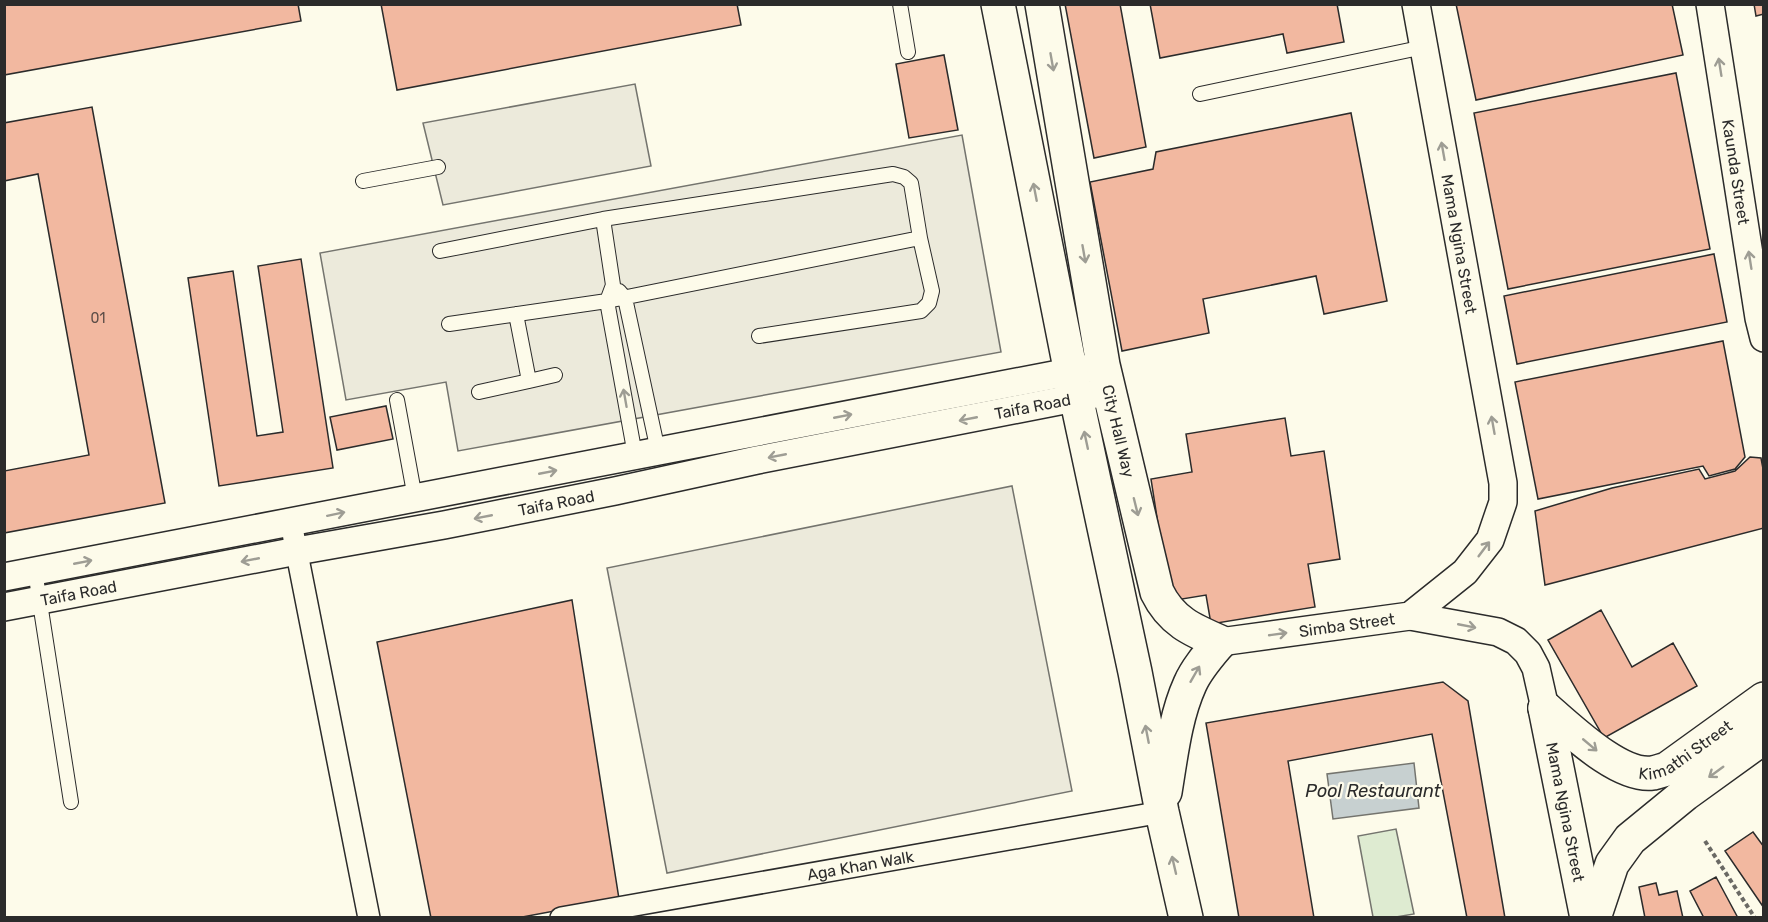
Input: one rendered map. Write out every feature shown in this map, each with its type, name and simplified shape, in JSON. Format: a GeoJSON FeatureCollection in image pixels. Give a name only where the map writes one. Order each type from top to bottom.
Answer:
{"type":"FeatureCollection","features":[{"type":"Feature","properties":{"kind":"street","name":"City Hall Way"},"geometry":{"type":"LineString","coordinates":[[998,4],[1090,382],[1157,592],[1167,609],[1181,622],[1220,642],[1190,682],[1182,703],[1162,812]]}},
{"type":"Feature","properties":{"kind":"street","name":"City Hall Way"},"geometry":{"type":"LineString","coordinates":[[1042,4],[1090,382],[1135,672],[1162,812],[1186,918]]}},
{"type":"Feature","properties":{"kind":"street","name":"Mama Ngina Street"},"geometry":{"type":"LineString","coordinates":[[1416,4],[1503,483]]}},
{"type":"Feature","properties":{"kind":"street","name":"Kaunda Street"},"geometry":{"type":"LineString","coordinates":[[1710,4],[1764,338]]}},
{"type":"Feature","properties":{"kind":"street","name":"Taifa Road"},"geometry":{"type":"LineString","coordinates":[[4,577],[646,453],[1090,382]]}},
{"type":"Feature","properties":{"kind":"street","name":"Taifa Road"},"geometry":{"type":"LineString","coordinates":[[4,607],[615,491],[1090,382]]}},
{"type":"Feature","properties":{"kind":"street","name":"Simba Street"},"geometry":{"type":"LineString","coordinates":[[1220,642],[1410,616],[1465,572],[1490,540],[1503,502],[1503,483]]}},
{"type":"Feature","properties":{"kind":"street"},"geometry":{"type":"LineString","coordinates":[[291,523],[369,918]]}},
{"type":"Feature","properties":{"kind":"street"},"geometry":{"type":"LineString","coordinates":[[1410,616],[1498,632],[1516,640],[1528,653],[1536,668],[1545,708]]}},
{"type":"Feature","properties":{"kind":"street","name":"Kimathi Street"},"geometry":{"type":"LineString","coordinates":[[1545,708],[1599,753],[1628,769],[1651,773],[1667,769],[1764,699]]}},
{"type":"Feature","properties":{"kind":"street","name":"Mama Ngina Street"},"geometry":{"type":"LineString","coordinates":[[1545,708],[1587,918]]}},
{"type":"Feature","properties":{"kind":"street","name":"Kimathi Street"},"geometry":{"type":"LineString","coordinates":[[1594,918],[1612,864],[1630,839],[1764,737]]}},
{"type":"Feature","properties":{"kind":"street","name":"Aga Khan Walk"},"geometry":{"type":"LineString","coordinates":[[561,918],[1162,812]]}},
{"type":"Feature","properties":{"kind":"lane"},"geometry":{"type":"LineString","coordinates":[[900,4],[908,52]]}},
{"type":"Feature","properties":{"kind":"lane"},"geometry":{"type":"LineString","coordinates":[[1200,94],[1424,47]]}},
{"type":"Feature","properties":{"kind":"lane"},"geometry":{"type":"LineString","coordinates":[[363,181],[438,167]]}},
{"type":"Feature","properties":{"kind":"lane"},"geometry":{"type":"LineString","coordinates":[[440,250],[603,219],[893,174],[904,177],[911,183],[932,291],[930,303],[921,311],[759,336]]}},
{"type":"Feature","properties":{"kind":"lane"},"geometry":{"type":"LineString","coordinates":[[603,219],[613,285],[607,301],[646,453]]}},
{"type":"Feature","properties":{"kind":"lane"},"geometry":{"type":"LineString","coordinates":[[449,324],[625,298],[920,238]]}},
{"type":"Feature","properties":{"kind":"lane"},"geometry":{"type":"LineString","coordinates":[[613,285],[625,298],[646,453]]}},
{"type":"Feature","properties":{"kind":"lane"},"geometry":{"type":"LineString","coordinates":[[516,314],[529,381]]}},
{"type":"Feature","properties":{"kind":"lane"},"geometry":{"type":"LineString","coordinates":[[478,392],[555,375]]}},
{"type":"Feature","properties":{"kind":"lane"},"geometry":{"type":"LineString","coordinates":[[397,400],[415,498]]}},
{"type":"Feature","properties":{"kind":"lane"},"geometry":{"type":"LineString","coordinates":[[34,571],[71,802]]}},
{"type":"Feature","properties":{"kind":"path"},"geometry":{"type":"LineString","coordinates":[[1705,841],[1755,918]]}},
{"type":"Feature","properties":{"kind":"green space"},"geometry":{"type":"Polygon","coordinates":[[[1396,829],[1414,914],[1373,917],[1358,836],[1396,829]]]}},
{"type":"Feature","properties":{"kind":"shaded area"},"geometry":{"type":"Polygon","coordinates":[[[635,84],[651,166],[443,205],[423,123],[635,84]]]}},
{"type":"Feature","properties":{"kind":"shaded area"},"geometry":{"type":"Polygon","coordinates":[[[962,135],[1001,352],[458,451],[446,382],[346,400],[320,253],[962,135]]]}},
{"type":"Feature","properties":{"kind":"shaded area"},"geometry":{"type":"Polygon","coordinates":[[[1012,486],[1072,791],[667,873],[607,568],[1012,486]]]}},
{"type":"Feature","properties":{"kind":"water","name":"Pool Restaurant"},"geometry":{"type":"Polygon","coordinates":[[[1414,763],[1419,808],[1333,819],[1327,774],[1414,763]]]}},
{"type":"Feature","properties":{"kind":"building"},"geometry":{"type":"Polygon","coordinates":[[[4,4],[298,4],[301,21],[4,75],[4,4]]]}},
{"type":"Feature","properties":{"kind":"building"},"geometry":{"type":"Polygon","coordinates":[[[381,4],[737,4],[741,25],[397,90],[381,4]]]}},
{"type":"Feature","properties":{"kind":"building"},"geometry":{"type":"Polygon","coordinates":[[[1065,4],[1120,4],[1146,147],[1094,158],[1065,4]]]}},
{"type":"Feature","properties":{"kind":"building"},"geometry":{"type":"Polygon","coordinates":[[[1150,4],[1337,4],[1344,42],[1287,53],[1283,34],[1160,58],[1150,4]]]}},
{"type":"Feature","properties":{"kind":"building"},"geometry":{"type":"Polygon","coordinates":[[[1456,4],[1672,4],[1683,55],[1476,100],[1456,4]]]}},
{"type":"Feature","properties":{"kind":"building"},"geometry":{"type":"Polygon","coordinates":[[[1754,4],[1764,4],[1764,14],[1756,16],[1754,4]]]}},
{"type":"Feature","properties":{"kind":"building"},"geometry":{"type":"Polygon","coordinates":[[[944,55],[958,130],[909,138],[896,64],[944,55]]]}},
{"type":"Feature","properties":{"kind":"building"},"geometry":{"type":"Polygon","coordinates":[[[1676,73],[1710,249],[1508,289],[1474,113],[1676,73]]]}},
{"type":"Feature","properties":{"kind":"building"},"geometry":{"type":"Polygon","coordinates":[[[92,107],[165,503],[4,533],[4,471],[89,455],[38,174],[4,181],[4,123],[92,107]]]}},
{"type":"Feature","properties":{"kind":"building"},"geometry":{"type":"Polygon","coordinates":[[[1351,113],[1387,301],[1324,314],[1316,276],[1203,299],[1209,333],[1122,351],[1090,182],[1153,169],[1156,152],[1351,113]]]}},
{"type":"Feature","properties":{"kind":"building"},"geometry":{"type":"Polygon","coordinates":[[[1714,254],[1727,322],[1517,364],[1504,296],[1714,254]]]}},
{"type":"Feature","properties":{"kind":"building"},"geometry":{"type":"Polygon","coordinates":[[[301,259],[333,468],[219,486],[188,278],[233,271],[257,436],[283,432],[258,266],[301,259]]]}},
{"type":"Feature","properties":{"kind":"building"},"geometry":{"type":"Polygon","coordinates":[[[1723,341],[1745,457],[1735,469],[1709,476],[1703,466],[1538,499],[1515,382],[1723,341]]]}},
{"type":"Feature","properties":{"kind":"building"},"geometry":{"type":"Polygon","coordinates":[[[386,406],[393,439],[337,450],[330,417],[386,406]]]}},
{"type":"Feature","properties":{"kind":"building"},"geometry":{"type":"Polygon","coordinates":[[[1285,418],[1291,456],[1324,451],[1340,559],[1308,564],[1315,607],[1211,624],[1206,595],[1170,601],[1151,479],[1192,472],[1186,434],[1285,418]]]}},
{"type":"Feature","properties":{"kind":"building"},"geometry":{"type":"Polygon","coordinates":[[[1750,457],[1761,458],[1764,474],[1764,528],[1545,585],[1535,511],[1612,488],[1699,469],[1705,479],[1735,471],[1750,457]]]}},
{"type":"Feature","properties":{"kind":"building"},"geometry":{"type":"Polygon","coordinates":[[[572,600],[619,899],[517,918],[431,918],[377,642],[572,600]]]}},
{"type":"Feature","properties":{"kind":"building"},"geometry":{"type":"Polygon","coordinates":[[[1601,610],[1632,667],[1673,643],[1697,686],[1604,738],[1548,640],[1601,610]]]}},
{"type":"Feature","properties":{"kind":"building"},"geometry":{"type":"Polygon","coordinates":[[[1443,682],[1468,701],[1505,918],[1467,918],[1432,734],[1288,761],[1314,918],[1239,918],[1206,723],[1443,682]]]}},
{"type":"Feature","properties":{"kind":"building"},"geometry":{"type":"Polygon","coordinates":[[[1753,832],[1764,847],[1764,908],[1725,851],[1753,832]]]}},
{"type":"Feature","properties":{"kind":"building"},"geometry":{"type":"Polygon","coordinates":[[[1716,877],[1738,918],[1704,918],[1690,891],[1716,877]]]}},
{"type":"Feature","properties":{"kind":"building"},"geometry":{"type":"Polygon","coordinates":[[[1656,883],[1659,895],[1677,891],[1683,918],[1645,918],[1639,887],[1656,883]]]}}]}
